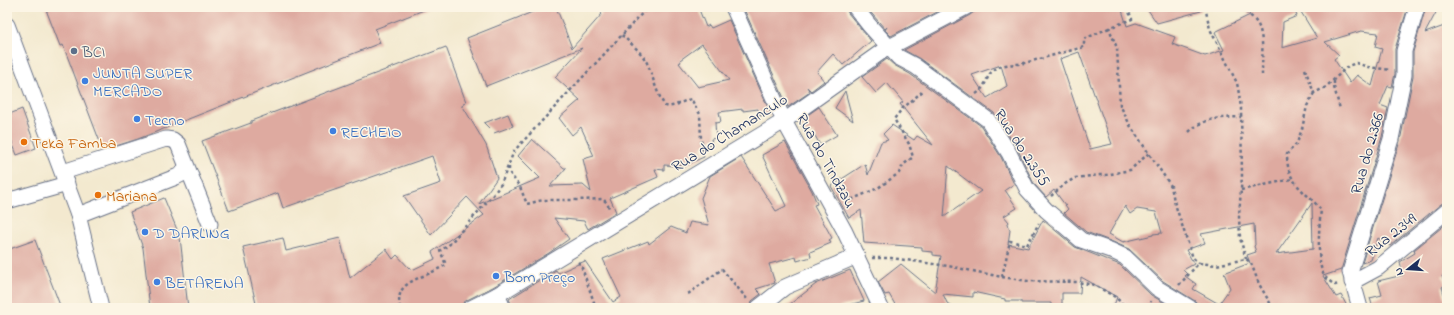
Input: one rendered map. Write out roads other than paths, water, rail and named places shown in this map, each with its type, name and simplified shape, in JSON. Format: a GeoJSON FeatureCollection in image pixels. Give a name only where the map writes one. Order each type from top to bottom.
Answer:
{"type":"FeatureCollection","features":[{"type":"Feature","properties":{"kind":"street","name":"Rua do Tindzau"},"geometry":{"type":"LineString","coordinates":[[733,7],[784,121],[833,209],[881,308]]}},
{"type":"Feature","properties":{"kind":"street","name":"Rua do 2.355"},"geometry":{"type":"LineString","coordinates":[[855,7],[898,57],[915,66],[988,120],[1009,153],[1027,189],[1043,208],[1081,240],[1125,257],[1157,288],[1190,308]]}},
{"type":"Feature","properties":{"kind":"street","name":"Rua do Chamanculo"},"geometry":{"type":"LineString","coordinates":[[500,302],[511,288],[708,166],[784,121],[889,48],[966,7]]}},
{"type":"Feature","properties":{"kind":"street","name":"Rua do 2.366"},"geometry":{"type":"LineString","coordinates":[[1360,308],[1350,272],[1396,118],[1404,75],[1404,51],[1417,7]]}},
{"type":"Feature","properties":{"kind":"street"},"geometry":{"type":"LineString","coordinates":[[7,25],[78,215],[101,308]]}},
{"type":"Feature","properties":{"kind":"street"},"geometry":{"type":"LineString","coordinates":[[7,201],[166,139],[173,140],[178,144],[210,224]]}},
{"type":"Feature","properties":{"kind":"street"},"geometry":{"type":"LineString","coordinates":[[78,215],[176,177],[182,174],[186,167]]}},
{"type":"Feature","properties":{"kind":"street","name":"Rua 2.349"},"geometry":{"type":"LineString","coordinates":[[1352,282],[1378,268],[1447,211]]}},
{"type":"Feature","properties":{"kind":"street"},"geometry":{"type":"LineString","coordinates":[[754,305],[785,287],[858,260]]}},
{"type":"Feature","properties":{"kind":"street"},"geometry":{"type":"LineString","coordinates":[[471,308],[500,302]]}},
{"type":"Feature","properties":{"kind":"place","name":"BCI"},"geometry":{"type":"Point","coordinates":[74,51]}},
{"type":"Feature","properties":{"kind":"place","name":"JUNTA SUPER MERCADO"},"geometry":{"type":"Point","coordinates":[85,81]}},
{"type":"Feature","properties":{"kind":"place","name":"Tecno"},"geometry":{"type":"Point","coordinates":[137,119]}},
{"type":"Feature","properties":{"kind":"place","name":"RECHEIO"},"geometry":{"type":"Point","coordinates":[333,131]}},
{"type":"Feature","properties":{"kind":"place","name":"Teka Famba"},"geometry":{"type":"Point","coordinates":[24,142]}},
{"type":"Feature","properties":{"kind":"place","name":"Mariana"},"geometry":{"type":"Point","coordinates":[98,195]}},
{"type":"Feature","properties":{"kind":"place","name":"D DARLING"},"geometry":{"type":"Point","coordinates":[145,232]}},
{"type":"Feature","properties":{"kind":"place","name":"Bom Preço"},"geometry":{"type":"Point","coordinates":[496,276]}},
{"type":"Feature","properties":{"kind":"place","name":"BETARENA"},"geometry":{"type":"Point","coordinates":[157,282]}}]}
